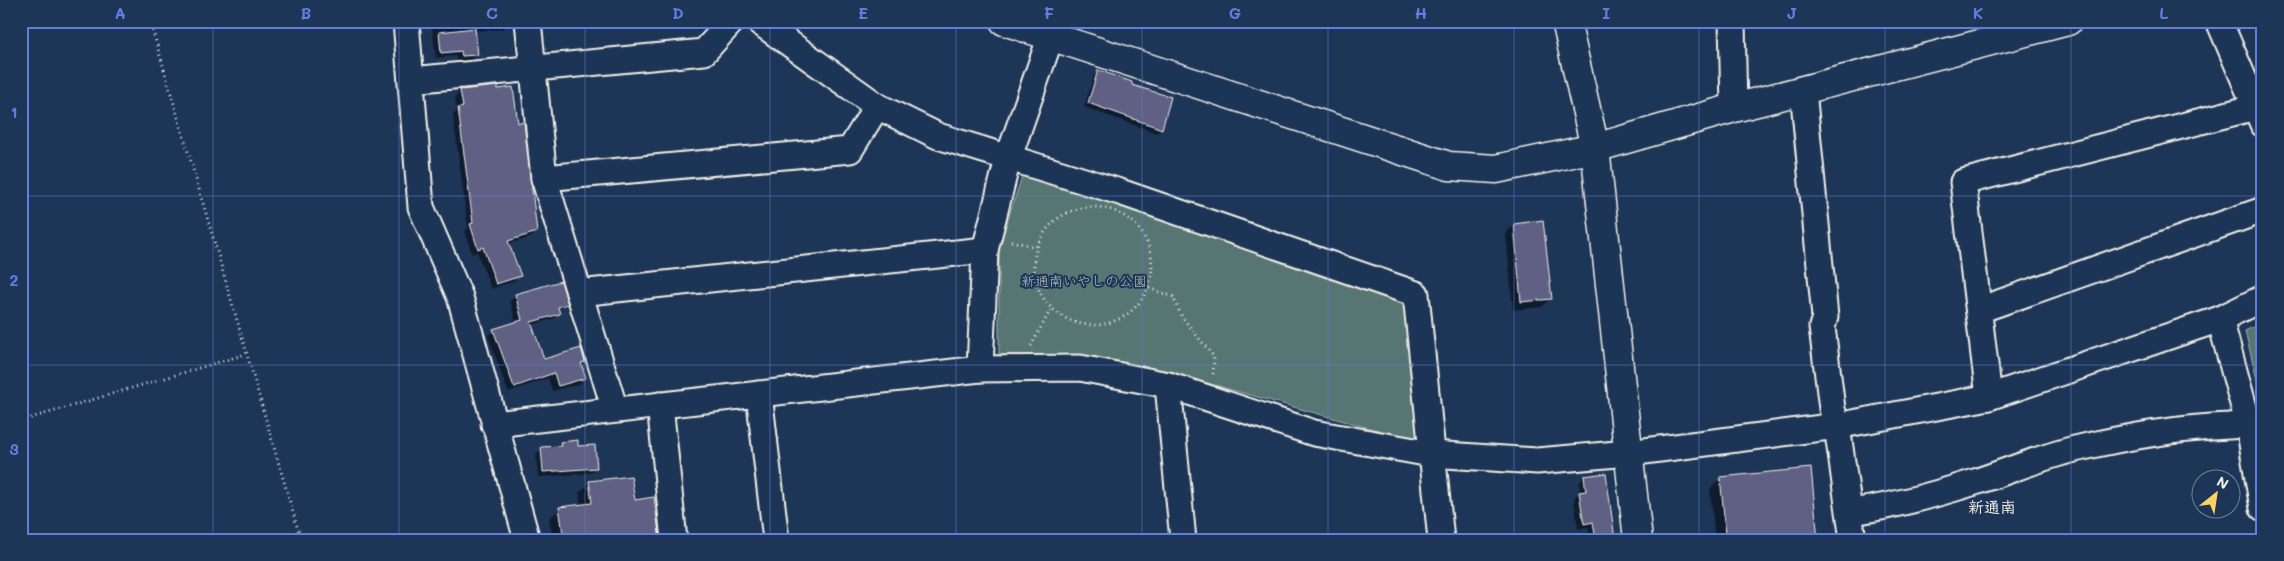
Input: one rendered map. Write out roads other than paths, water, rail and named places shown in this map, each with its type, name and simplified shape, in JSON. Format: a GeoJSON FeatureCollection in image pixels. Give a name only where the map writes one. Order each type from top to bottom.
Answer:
{"type":"FeatureCollection","features":[{"type":"Feature","properties":{"kind":"street"},"geometry":{"type":"LineString","coordinates":[[406,21],[420,207],[460,297],[527,540]]}},
{"type":"Feature","properties":{"kind":"street"},"geometry":{"type":"LineString","coordinates":[[528,21],[544,178],[615,410]]}},
{"type":"Feature","properties":{"kind":"street"},"geometry":{"type":"LineString","coordinates":[[411,80],[704,52],[732,21]]}},
{"type":"Feature","properties":{"kind":"street"},"geometry":{"type":"LineString","coordinates":[[758,21],[876,106],[938,136],[1120,192],[1416,294],[1441,540]]}},
{"type":"Feature","properties":{"kind":"street"},"geometry":{"type":"LineString","coordinates":[[1004,21],[1448,166],[1496,169],[1595,148],[1734,108],[2068,21]]}},
{"type":"Feature","properties":{"kind":"street"},"geometry":{"type":"LineString","coordinates":[[1566,21],[1595,148],[1638,540]]}},
{"type":"Feature","properties":{"kind":"street"},"geometry":{"type":"LineString","coordinates":[[1732,21],[1734,108]]}},
{"type":"Feature","properties":{"kind":"street"},"geometry":{"type":"LineString","coordinates":[[1988,397],[1963,182],[2260,111],[2219,21]]}},
{"type":"Feature","properties":{"kind":"street"},"geometry":{"type":"LineString","coordinates":[[980,369],[986,250],[1008,159],[1051,36]]}},
{"type":"Feature","properties":{"kind":"street"},"geometry":{"type":"LineString","coordinates":[[1803,90],[1825,317],[1822,326],[1832,410],[1837,426],[1853,540]]}},
{"type":"Feature","properties":{"kind":"street"},"geometry":{"type":"LineString","coordinates":[[544,178],[850,150],[876,106]]}},
{"type":"Feature","properties":{"kind":"street"},"geometry":{"type":"LineString","coordinates":[[1979,310],[2263,210]]}},
{"type":"Feature","properties":{"kind":"street"},"geometry":{"type":"LineString","coordinates":[[579,293],[986,250]]}},
{"type":"Feature","properties":{"kind":"street"},"geometry":{"type":"LineString","coordinates":[[494,424],[980,369],[1080,368],[1168,385],[1314,433],[1431,454],[1536,461],[1629,453],[1837,426],[1988,397],[2220,318],[2263,298]]}},
{"type":"Feature","properties":{"kind":"street"},"geometry":{"type":"LineString","coordinates":[[2220,318],[2256,425],[2263,508]]}},
{"type":"Feature","properties":{"kind":"street"},"geometry":{"type":"LineString","coordinates":[[1168,385],[1182,540]]}},
{"type":"Feature","properties":{"kind":"street"},"geometry":{"type":"LineString","coordinates":[[759,394],[776,540]]}},
{"type":"Feature","properties":{"kind":"street"},"geometry":{"type":"LineString","coordinates":[[660,405],[674,540]]}},
{"type":"Feature","properties":{"kind":"street"},"geometry":{"type":"LineString","coordinates":[[1850,512],[1925,497],[1976,482],[2024,463],[2075,449],[2152,434],[2256,425]]}},
{"type":"Feature","properties":{"kind":"district","name":"新通南"},"geometry":{"type":"Point","coordinates":[1992,507]}},
{"type":"Feature","properties":{"kind":"park label","name":"新通南いやしの公園"},"geometry":{"type":"Point","coordinates":[1084,281]}}]}
